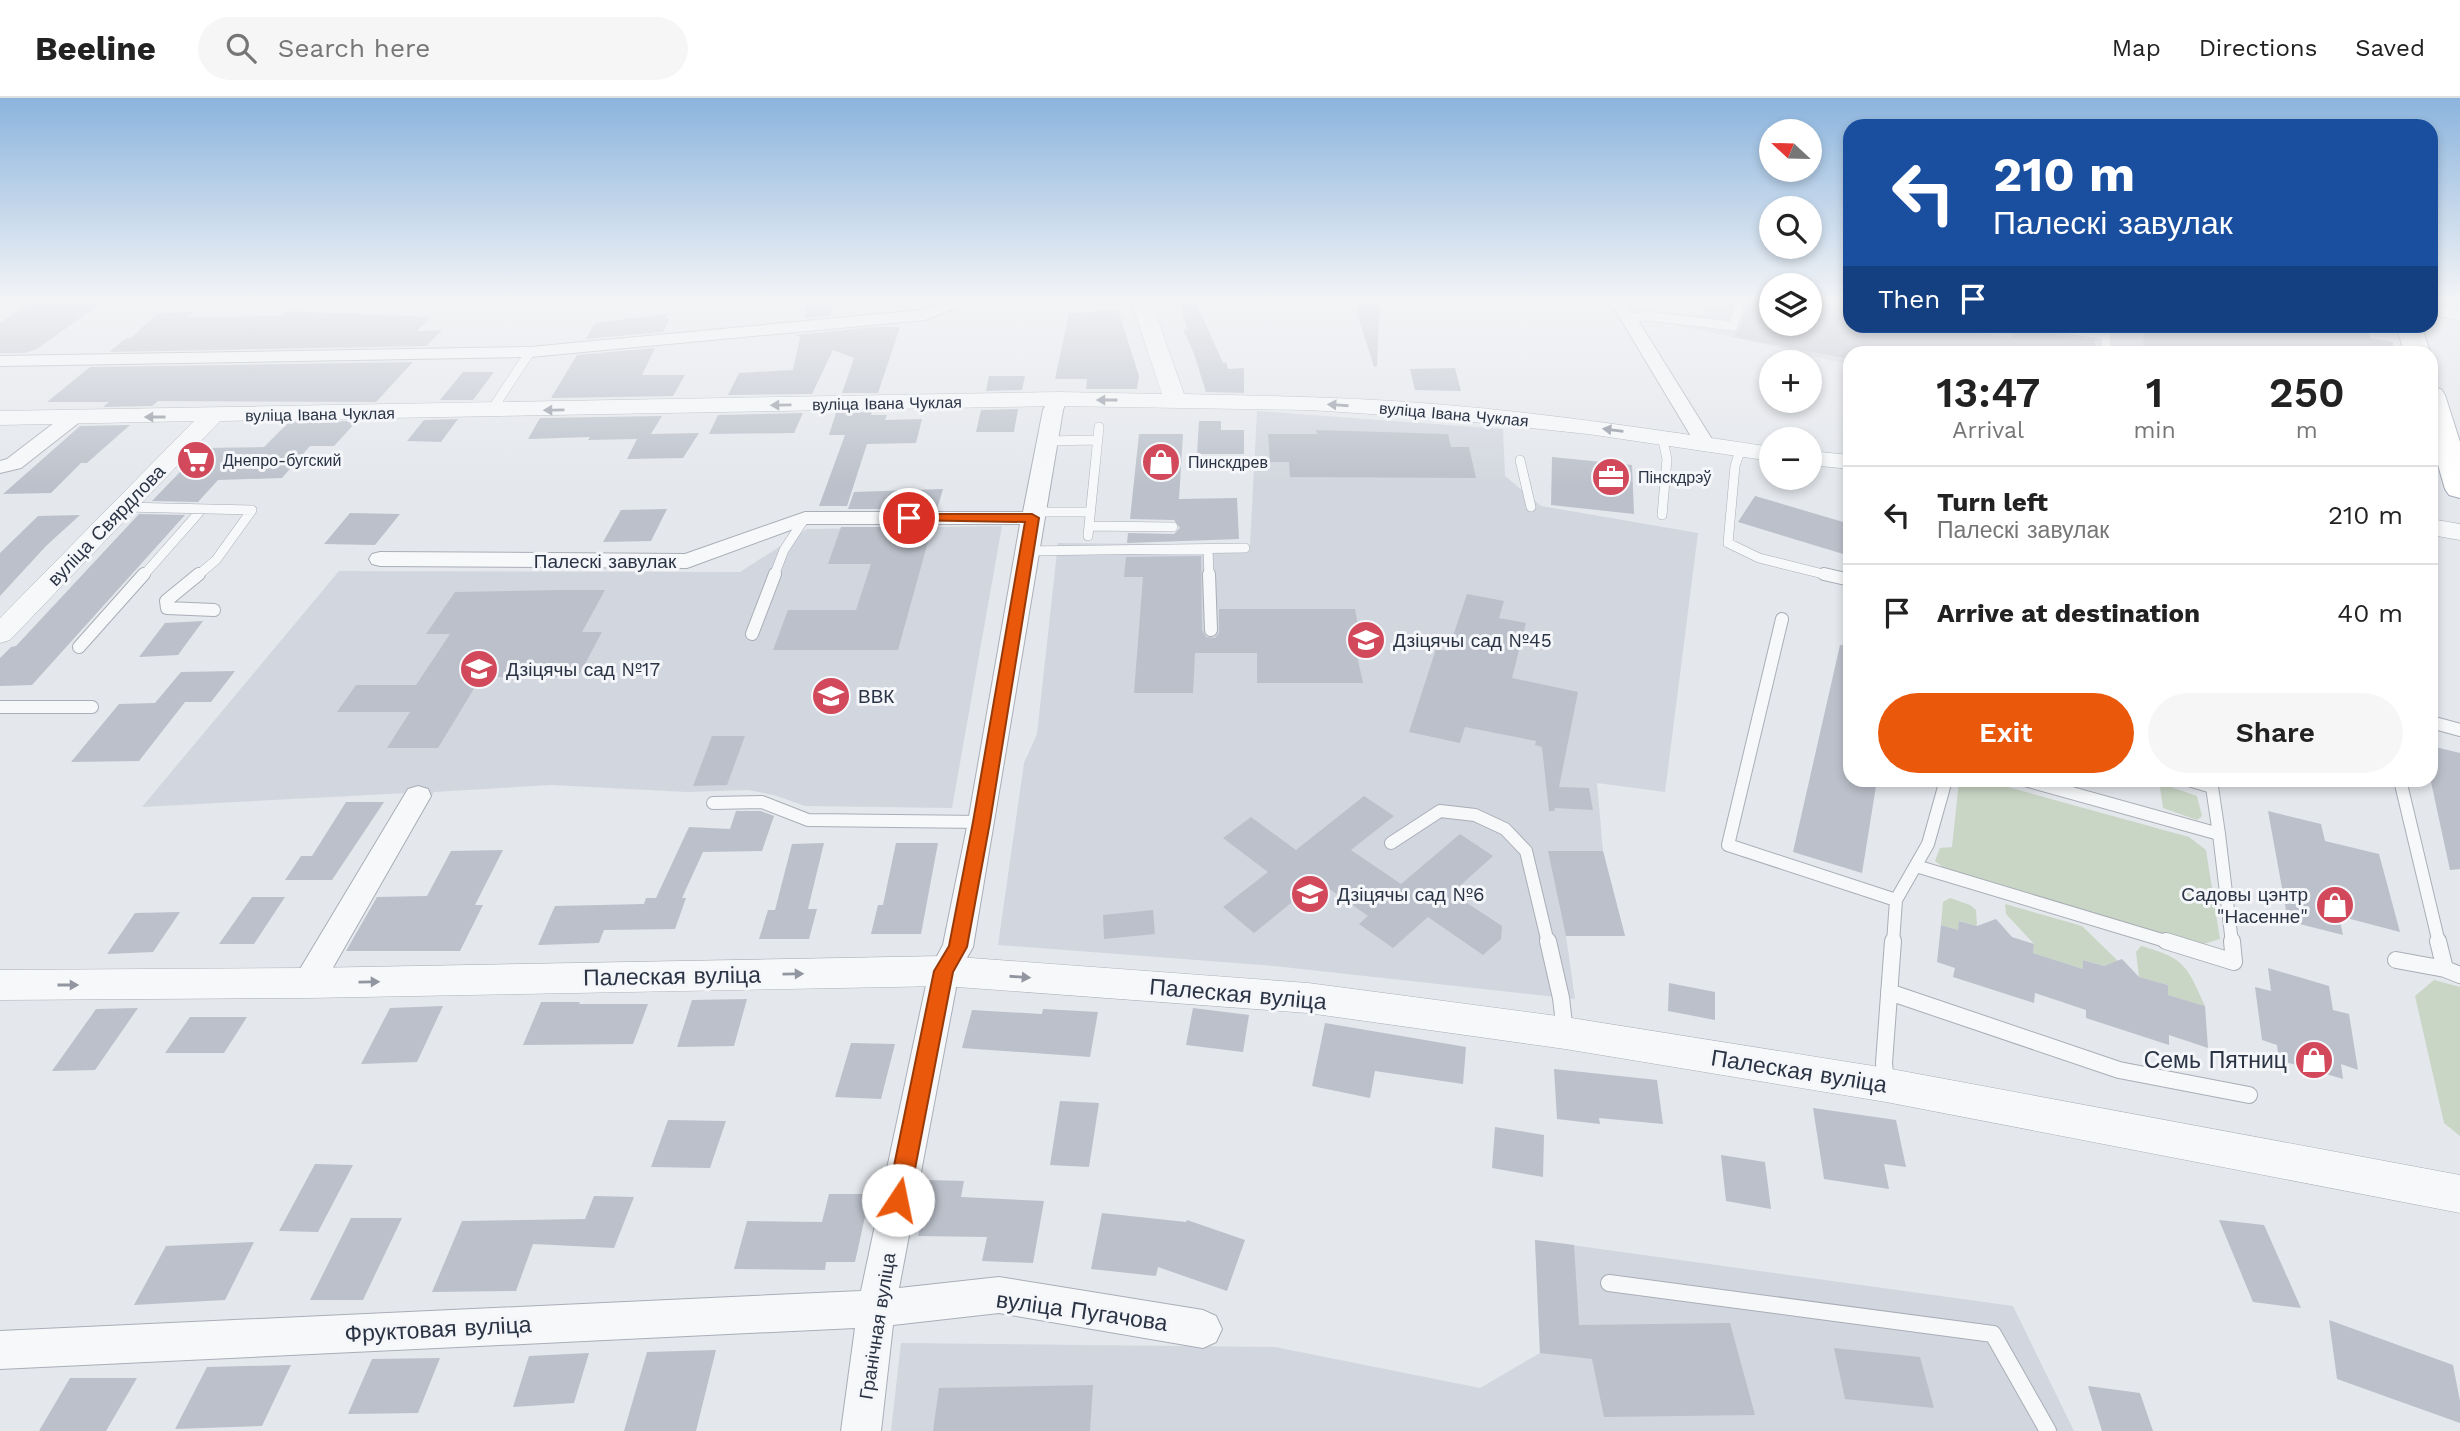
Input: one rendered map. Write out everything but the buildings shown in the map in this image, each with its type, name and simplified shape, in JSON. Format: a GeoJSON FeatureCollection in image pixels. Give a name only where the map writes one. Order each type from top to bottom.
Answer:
{"type":"FeatureCollection","features":[{"type":"Feature","properties":{"kind":"main road"},"geometry":{"type":"LineString","coordinates":[[2438,412],[2454,452],[2460,489]]}},
{"type":"Feature","properties":{"kind":"street"},"geometry":{"type":"LineString","coordinates":[[0,361],[47,360]]}},
{"type":"Feature","properties":{"kind":"street"},"geometry":{"type":"LineString","coordinates":[[1161,360],[1175,400]]}},
{"type":"Feature","properties":{"kind":"street"},"geometry":{"type":"LineString","coordinates":[[1655,360],[1705,444]]}},
{"type":"Feature","properties":{"kind":"street","name":"вуліца Івана Чуклая"},"geometry":{"type":"LineString","coordinates":[[0,418],[1058,399],[1175,400],[1309,403],[1434,411],[1662,436],[1759,453]]}},
{"type":"Feature","properties":{"kind":"street","name":"Гранічная вуліца"},"geometry":{"type":"LineString","coordinates":[[862,1431],[876,1309],[944,971],[958,947],[982,822],[1026,551],[1047,441],[1058,399]]}},
{"type":"Feature","properties":{"kind":"street","name":"вуліца Свярдлова"},"geometry":{"type":"LineString","coordinates":[[0,634],[212,416]]}},
{"type":"Feature","properties":{"kind":"street"},"geometry":{"type":"LineString","coordinates":[[0,467],[14,464],[74,417]]}},
{"type":"Feature","properties":{"kind":"street"},"geometry":{"type":"LineString","coordinates":[[1822,459],[1843,461]]}},
{"type":"Feature","properties":{"kind":"street","name":"Палескі завулак"},"geometry":{"type":"LineString","coordinates":[[380,559],[687,561],[805,518],[1033,515]]}},
{"type":"Feature","properties":{"kind":"street"},"geometry":{"type":"LineString","coordinates":[[2438,528],[2460,531]]}},
{"type":"Feature","properties":{"kind":"street"},"geometry":{"type":"LineString","coordinates":[[308,983],[418,796]]}},
{"type":"Feature","properties":{"kind":"street","name":"Палеская вуліца"},"geometry":{"type":"LineString","coordinates":[[0,985],[308,983],[944,971],[1308,998],[1565,1033],[1886,1084],[2460,1194]]}},
{"type":"Feature","properties":{"kind":"street","name":"вуліца Пугачова"},"geometry":{"type":"LineString","coordinates":[[876,1309],[999,1295],[1203,1329]]}},
{"type":"Feature","properties":{"kind":"street","name":"Фруктовая вуліца"},"geometry":{"type":"LineString","coordinates":[[0,1350],[876,1309]]}},
{"type":"Feature","properties":{"kind":"lane"},"geometry":{"type":"LineString","coordinates":[[491,411],[525,360]]}},
{"type":"Feature","properties":{"kind":"lane"},"geometry":{"type":"LineString","coordinates":[[1099,427],[1088,531],[1174,527]]}},
{"type":"Feature","properties":{"kind":"lane"},"geometry":{"type":"LineString","coordinates":[[1662,436],[1667,459],[1662,516]]}},
{"type":"Feature","properties":{"kind":"lane"},"geometry":{"type":"LineString","coordinates":[[1047,441],[1097,440]]}},
{"type":"Feature","properties":{"kind":"lane"},"geometry":{"type":"LineString","coordinates":[[1740,451],[1735,466],[1728,543],[1759,558],[1843,578]]}},
{"type":"Feature","properties":{"kind":"lane"},"geometry":{"type":"LineString","coordinates":[[1520,460],[1531,507]]}},
{"type":"Feature","properties":{"kind":"lane"},"geometry":{"type":"LineString","coordinates":[[124,507],[252,510],[216,560],[166,601],[167,608],[214,610]]}},
{"type":"Feature","properties":{"kind":"lane"},"geometry":{"type":"LineString","coordinates":[[79,647],[202,509]]}},
{"type":"Feature","properties":{"kind":"lane"},"geometry":{"type":"LineString","coordinates":[[1033,515],[1090,512]]}},
{"type":"Feature","properties":{"kind":"lane"},"geometry":{"type":"LineString","coordinates":[[752,635],[784,550],[805,518]]}},
{"type":"Feature","properties":{"kind":"lane"},"geometry":{"type":"LineString","coordinates":[[1026,551],[1244,548]]}},
{"type":"Feature","properties":{"kind":"lane"},"geometry":{"type":"LineString","coordinates":[[1208,549],[1211,630]]}},
{"type":"Feature","properties":{"kind":"lane"},"geometry":{"type":"LineString","coordinates":[[1782,619],[1728,845],[1896,900]]}},
{"type":"Feature","properties":{"kind":"lane"},"geometry":{"type":"LineString","coordinates":[[0,707],[92,707]]}},
{"type":"Feature","properties":{"kind":"lane"},"geometry":{"type":"LineString","coordinates":[[2438,724],[2460,730]]}},
{"type":"Feature","properties":{"kind":"lane"},"geometry":{"type":"LineString","coordinates":[[1886,1084],[1884,1063],[1896,900],[1928,844],[1944,787]]}},
{"type":"Feature","properties":{"kind":"lane"},"geometry":{"type":"LineString","coordinates":[[2050,787],[2219,834]]}},
{"type":"Feature","properties":{"kind":"lane"},"geometry":{"type":"LineString","coordinates":[[1916,866],[2234,962],[2212,787]]}},
{"type":"Feature","properties":{"kind":"lane"},"geometry":{"type":"LineString","coordinates":[[2402,787],[2445,969]]}},
{"type":"Feature","properties":{"kind":"lane"},"geometry":{"type":"LineString","coordinates":[[713,803],[762,802],[808,820],[982,822]]}},
{"type":"Feature","properties":{"kind":"lane"},"geometry":{"type":"LineString","coordinates":[[1391,844],[1440,811],[1475,815],[1506,829],[1526,851],[1561,998],[1565,1033]]}},
{"type":"Feature","properties":{"kind":"lane"},"geometry":{"type":"LineString","coordinates":[[2396,960],[2445,969],[2460,975]]}},
{"type":"Feature","properties":{"kind":"lane"},"geometry":{"type":"LineString","coordinates":[[1889,992],[2119,1070],[2249,1095]]}},
{"type":"Feature","properties":{"kind":"lane"},"geometry":{"type":"LineString","coordinates":[[1609,1283],[1993,1334],[2048,1431]]}},
{"type":"Feature","properties":{"kind":"shaded area","name":"Дзіцячы сад №45"},"geometry":{"type":"Polygon","coordinates":[[[1257,411],[1503,429],[1505,476],[1541,506],[1698,533],[1665,792],[1597,783],[1603,851],[1625,936],[1566,936],[1575,999],[1274,966],[998,945],[1024,763],[1037,734],[1058,543],[1250,545],[1257,411]]]}},
{"type":"Feature","properties":{"kind":"shaded area"},"geometry":{"type":"Polygon","coordinates":[[[1002,526],[952,808],[805,806],[774,795],[748,790],[687,792],[551,785],[434,792],[406,840],[381,842],[408,793],[142,807],[339,571],[740,572],[807,529],[1002,526]]]}},
{"type":"Feature","properties":{"kind":"shaded area"},"geometry":{"type":"Polygon","coordinates":[[[1535,1240],[2013,1306],[2074,1431],[891,1431],[901,1343],[1275,1347],[1480,1388],[1540,1353],[1535,1240]]]}},
{"type":"Feature","properties":{"kind":"green space"},"geometry":{"type":"Polygon","coordinates":[[[1958,787],[2008,787],[2189,837],[2206,850],[2220,939],[2200,945],[1947,870],[1935,861],[1940,848],[1952,847],[1958,787]]]}},
{"type":"Feature","properties":{"kind":"green space"},"geometry":{"type":"Polygon","coordinates":[[[2160,787],[2171,787],[2197,796],[2202,816],[2197,820],[2163,808],[2160,787]]]}},
{"type":"Feature","properties":{"kind":"green space"},"geometry":{"type":"Polygon","coordinates":[[[1950,898],[1976,910],[1977,926],[1960,921],[1958,930],[1941,925],[1943,902],[1950,898]]]}},
{"type":"Feature","properties":{"kind":"green space"},"geometry":{"type":"Polygon","coordinates":[[[2005,904],[2082,926],[2118,961],[2104,966],[2084,960],[2083,969],[2033,953],[2034,944],[2006,914],[2005,904]]]}},
{"type":"Feature","properties":{"kind":"green space"},"geometry":{"type":"Polygon","coordinates":[[[2141,946],[2156,950],[2183,965],[2194,981],[2205,1006],[2168,995],[2168,985],[2139,977],[2136,952],[2141,946]]]}},
{"type":"Feature","properties":{"kind":"green space"},"geometry":{"type":"Polygon","coordinates":[[[2434,980],[2460,987],[2460,1136],[2444,1123],[2415,996],[2434,980]]]}},
{"type":"Feature","properties":{"kind":"place","name":"Днепро-бугский"},"geometry":{"type":"Point","coordinates":[196,460]}},
{"type":"Feature","properties":{"kind":"place","name":"Пинскдрев"},"geometry":{"type":"Point","coordinates":[1161,462]}},
{"type":"Feature","properties":{"kind":"place","name":"Пінскдрэў"},"geometry":{"type":"Point","coordinates":[1611,477]}},
{"type":"Feature","properties":{"kind":"place","name":"Дзіцячы сад №45"},"geometry":{"type":"Point","coordinates":[1366,640]}},
{"type":"Feature","properties":{"kind":"place","name":"Дзіцячы сад №17"},"geometry":{"type":"Point","coordinates":[479,669]}},
{"type":"Feature","properties":{"kind":"place","name":"ВВК"},"geometry":{"type":"Point","coordinates":[831,696]}},
{"type":"Feature","properties":{"kind":"place","name":"Дзіцячы сад №6"},"geometry":{"type":"Point","coordinates":[1310,894]}},
{"type":"Feature","properties":{"kind":"place","name":"Садовы цэнтр \"Насенне\""},"geometry":{"type":"Point","coordinates":[2335,905]}},
{"type":"Feature","properties":{"kind":"place","name":"Семь Пятниц"},"geometry":{"type":"Point","coordinates":[2314,1060]}},
{"type":"Feature","properties":{"kind":"route"},"geometry":{"type":"LineString","coordinates":[[898,1200],[944,971],[958,947],[982,822],[1032,518],[909,518]]}}]}
